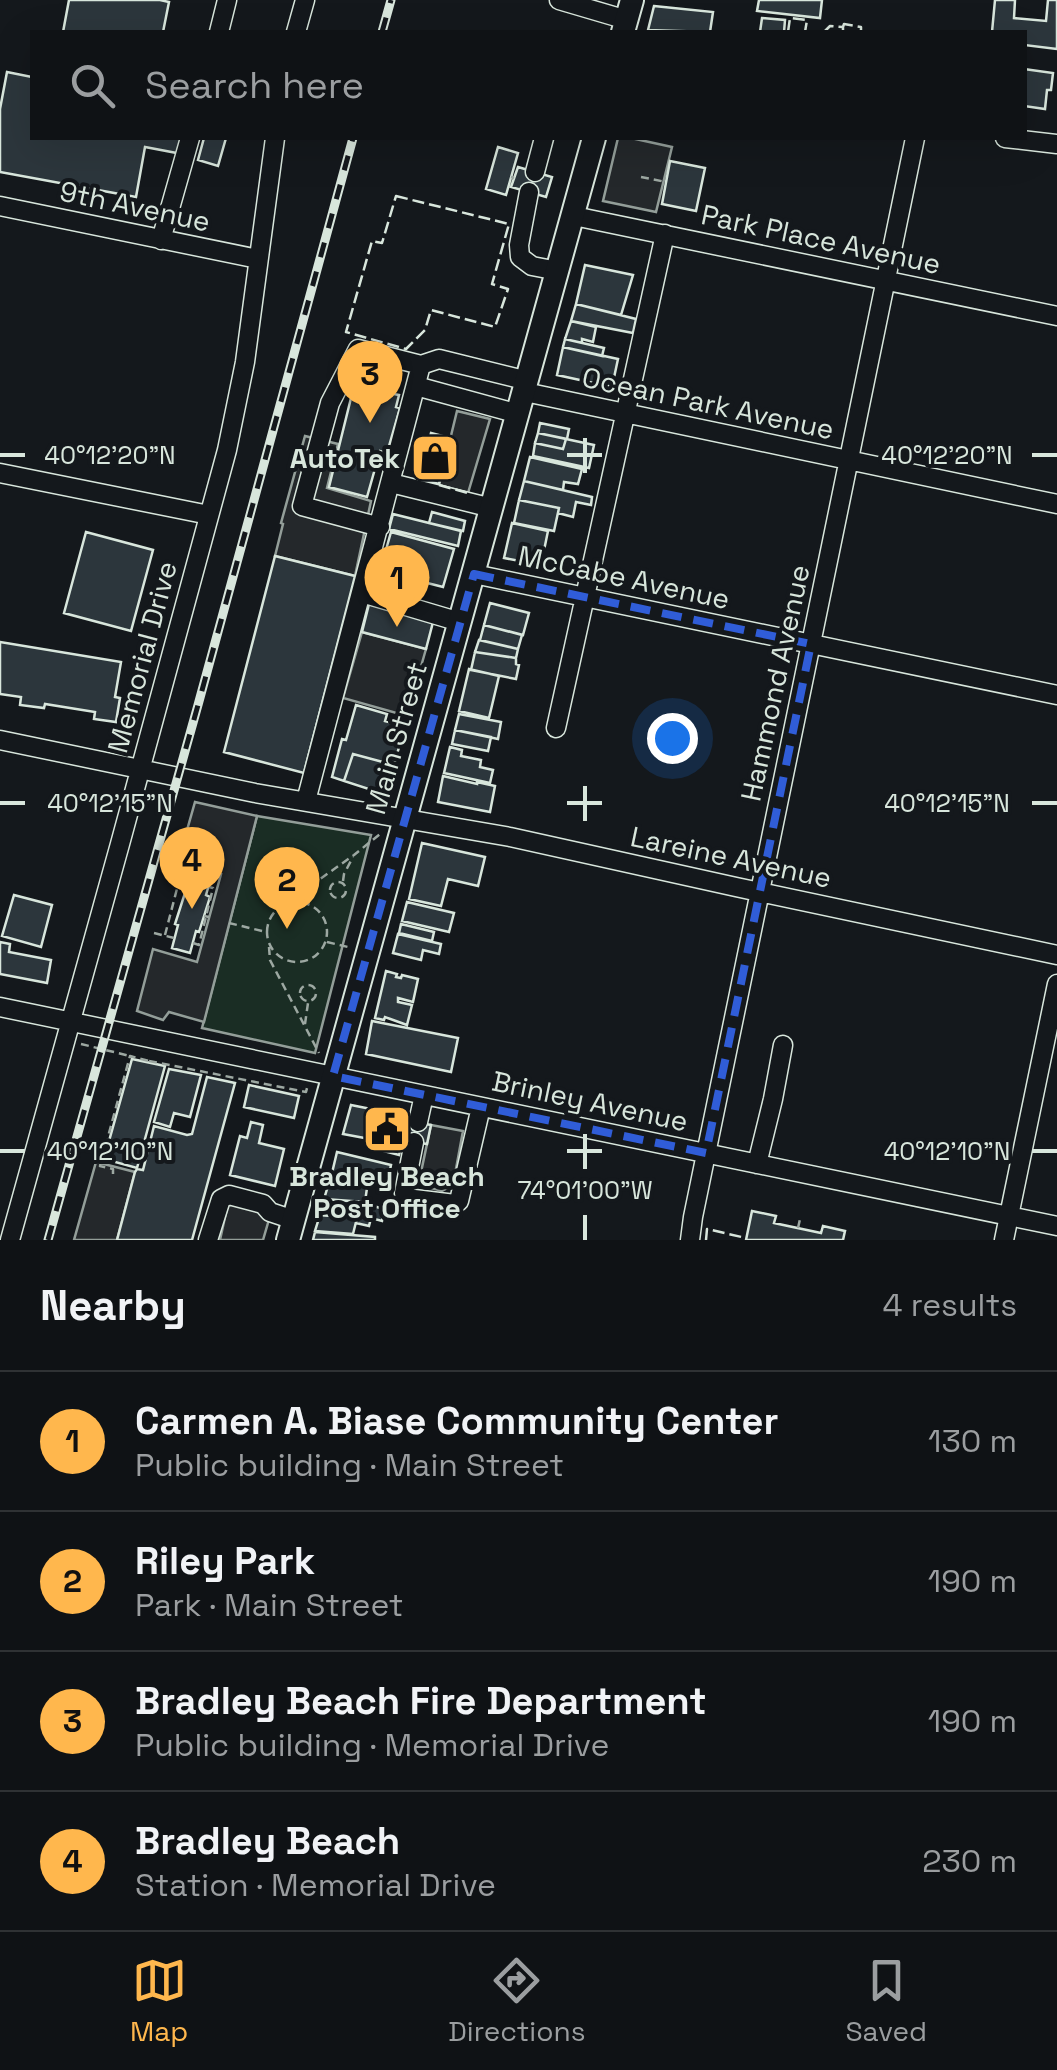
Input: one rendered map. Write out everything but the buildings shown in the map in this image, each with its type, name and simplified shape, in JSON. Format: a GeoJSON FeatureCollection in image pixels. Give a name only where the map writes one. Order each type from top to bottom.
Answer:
{"type":"FeatureCollection","features":[{"type":"Feature","properties":{"kind":"main road","name":"Main Street"},"geometry":{"type":"LineString","coordinates":[[291,1230],[593,140]]}},
{"type":"Feature","properties":{"kind":"street"},"geometry":{"type":"LineString","coordinates":[[219,30],[227,0]]}},
{"type":"Feature","properties":{"kind":"street"},"geometry":{"type":"LineString","coordinates":[[297,30],[305,0]]}},
{"type":"Feature","properties":{"kind":"street"},"geometry":{"type":"LineString","coordinates":[[559,0],[627,18]]}},
{"type":"Feature","properties":{"kind":"street"},"geometry":{"type":"LineString","coordinates":[[161,240],[189,140]]}},
{"type":"Feature","properties":{"kind":"street","name":"Memorial Drive"},"geometry":{"type":"LineString","coordinates":[[10,1240],[71,1021],[149,770],[239,396],[274,140]]}},
{"type":"Feature","properties":{"kind":"street"},"geometry":{"type":"LineString","coordinates":[[535,172],[543,140]]}},
{"type":"Feature","properties":{"kind":"street","name":"Hammond Avenue"},"geometry":{"type":"LineString","coordinates":[[690,1240],[915,140]]}},
{"type":"Feature","properties":{"kind":"street"},"geometry":{"type":"LineString","coordinates":[[1022,140],[1057,144]]}},
{"type":"Feature","properties":{"kind":"street"},"geometry":{"type":"LineString","coordinates":[[529,192],[520,257],[532,266],[558,271]]}},
{"type":"Feature","properties":{"kind":"street","name":"9th Avenue"},"geometry":{"type":"LineString","coordinates":[[0,206],[258,259]]}},
{"type":"Feature","properties":{"kind":"street","name":"Park Place Avenue"},"geometry":{"type":"LineString","coordinates":[[574,216],[1057,316]]}},
{"type":"Feature","properties":{"kind":"street"},"geometry":{"type":"LineString","coordinates":[[556,728],[665,234]]}},
{"type":"Feature","properties":{"kind":"street"},"geometry":{"type":"LineString","coordinates":[[380,527],[302,506],[330,403],[358,348],[421,365],[439,359],[524,396]]}},
{"type":"Feature","properties":{"kind":"street"},"geometry":{"type":"LineString","coordinates":[[306,800],[421,365]]}},
{"type":"Feature","properties":{"kind":"street"},"geometry":{"type":"LineString","coordinates":[[416,386],[524,396]]}},
{"type":"Feature","properties":{"kind":"street","name":"Ocean Park Avenue"},"geometry":{"type":"LineString","coordinates":[[524,396],[1057,504]]}},
{"type":"Feature","properties":{"kind":"street"},"geometry":{"type":"LineString","coordinates":[[0,473],[209,515]]}},
{"type":"Feature","properties":{"kind":"street"},"geometry":{"type":"LineString","coordinates":[[391,483],[492,508]]}},
{"type":"Feature","properties":{"kind":"street","name":"McCabe Avenue"},"geometry":{"type":"LineString","coordinates":[[474,574],[1057,695]]}},
{"type":"Feature","properties":{"kind":"street"},"geometry":{"type":"LineString","coordinates":[[362,593],[460,622]]}},
{"type":"Feature","properties":{"kind":"street","name":"Lareine Avenue"},"geometry":{"type":"LineString","coordinates":[[0,740],[510,837],[1057,955]]}},
{"type":"Feature","properties":{"kind":"street"},"geometry":{"type":"LineString","coordinates":[[1004,1240],[1057,984]]}},
{"type":"Feature","properties":{"kind":"street","name":"Brinley Avenue"},"geometry":{"type":"LineString","coordinates":[[0,1007],[1057,1226]]}},
{"type":"Feature","properties":{"kind":"street"},"geometry":{"type":"LineString","coordinates":[[757,1164],[783,1045]]}},
{"type":"Feature","properties":{"kind":"street"},"geometry":{"type":"LineString","coordinates":[[418,1122],[424,1095]]}},
{"type":"Feature","properties":{"kind":"street"},"geometry":{"type":"LineString","coordinates":[[414,1142],[406,1198],[454,1204],[459,1201],[481,1107]]}},
{"type":"Feature","properties":{"kind":"street"},"geometry":{"type":"LineString","coordinates":[[208,1240],[220,1199],[229,1195],[263,1204],[291,1230]]}},
{"type":"Feature","properties":{"kind":"path"},"geometry":{"type":"LineString","coordinates":[[640,177],[666,182]]}},
{"type":"Feature","properties":{"kind":"path"},"geometry":{"type":"LineString","coordinates":[[319,1053],[270,960],[266,932],[271,916],[283,905],[380,834]]}},
{"type":"Feature","properties":{"kind":"path"},"geometry":{"type":"LineString","coordinates":[[342,884],[354,855]]}},
{"type":"Feature","properties":{"kind":"path"},"geometry":{"type":"LineString","coordinates":[[169,878],[190,883]]}},
{"type":"Feature","properties":{"kind":"path"},"geometry":{"type":"LineString","coordinates":[[164,936],[179,881]]}},
{"type":"Feature","properties":{"kind":"path"},"geometry":{"type":"LineString","coordinates":[[193,943],[198,945],[214,888],[208,887]]}},
{"type":"Feature","properties":{"kind":"path"},"geometry":{"type":"LineString","coordinates":[[269,946],[284,960],[304,962],[314,958],[326,941],[326,921],[320,912],[303,902],[283,905]]}},
{"type":"Feature","properties":{"kind":"path"},"geometry":{"type":"LineString","coordinates":[[172,908],[180,909]]}},
{"type":"Feature","properties":{"kind":"path"},"geometry":{"type":"LineString","coordinates":[[229,922],[266,932]]}},
{"type":"Feature","properties":{"kind":"path"},"geometry":{"type":"LineString","coordinates":[[154,933],[174,938]]}},
{"type":"Feature","properties":{"kind":"path"},"geometry":{"type":"LineString","coordinates":[[326,941],[348,947]]}},
{"type":"Feature","properties":{"kind":"path"},"geometry":{"type":"LineString","coordinates":[[305,1026],[308,1001]]}},
{"type":"Feature","properties":{"kind":"path"},"geometry":{"type":"LineString","coordinates":[[79,1044],[149,1062],[306,1092],[309,1085]]}},
{"type":"Feature","properties":{"kind":"path"},"geometry":{"type":"LineString","coordinates":[[113,1174],[113,1169],[100,1166],[130,1056]]}},
{"type":"Feature","properties":{"kind":"path"},"geometry":{"type":"LineString","coordinates":[[798,1228],[800,1219]]}},
{"type":"Feature","properties":{"kind":"highlighted area"},"geometry":{"type":"Polygon","coordinates":[[[474,574],[811,644],[706,1153],[333,1076],[474,574]]]}},
{"type":"Feature","properties":{"kind":"green space"},"geometry":{"type":"Polygon","coordinates":[[[257,816],[371,835],[315,1053],[202,1028],[257,816]]]}},
{"type":"Feature","properties":{"kind":"shaded area"},"geometry":{"type":"Polygon","coordinates":[[[618,140],[672,147],[656,212],[603,201],[618,140]]]}},
{"type":"Feature","properties":{"kind":"shaded area"},"geometry":{"type":"Polygon","coordinates":[[[457,411],[490,419],[468,493],[439,485],[457,411]]]}},
{"type":"Feature","properties":{"kind":"shaded area"},"geometry":{"type":"Polygon","coordinates":[[[305,436],[338,444],[327,488],[371,501],[355,576],[275,556],[305,436]]]}},
{"type":"Feature","properties":{"kind":"shaded area"},"geometry":{"type":"Polygon","coordinates":[[[362,632],[426,649],[407,716],[343,698],[362,632]]]}},
{"type":"Feature","properties":{"kind":"shaded area"},"geometry":{"type":"Polygon","coordinates":[[[195,802],[257,816],[204,1022],[169,1012],[163,1020],[137,1011],[153,949],[197,962],[221,874],[178,862],[195,802]]]}},
{"type":"Feature","properties":{"kind":"shaded area"},"geometry":{"type":"Polygon","coordinates":[[[431,1125],[463,1131],[453,1185],[442,1191],[427,1187],[420,1177],[431,1125]]]}},
{"type":"Feature","properties":{"kind":"shaded area"},"geometry":{"type":"Polygon","coordinates":[[[96,1162],[135,1172],[117,1240],[74,1240],[96,1162]]]}},
{"type":"Feature","properties":{"kind":"shaded area"},"geometry":{"type":"Polygon","coordinates":[[[229,1199],[270,1216],[263,1240],[220,1240],[229,1199]]]}},
{"type":"Feature","properties":{"kind":"railway"},"geometry":{"type":"LineString","coordinates":[[383,30],[391,0]]}},
{"type":"Feature","properties":{"kind":"railway"},"geometry":{"type":"LineString","coordinates":[[48,1240],[352,140]]}},
{"type":"Feature","properties":{"kind":"fence"},"geometry":{"type":"LineString","coordinates":[[788,30],[790,18],[807,20],[805,30]]}},
{"type":"Feature","properties":{"kind":"fence"},"geometry":{"type":"LineString","coordinates":[[843,27],[844,24],[861,30]]}},
{"type":"Feature","properties":{"kind":"fence"},"geometry":{"type":"LineString","coordinates":[[826,30],[830,26],[843,30]]}},
{"type":"Feature","properties":{"kind":"fence"},"geometry":{"type":"LineString","coordinates":[[396,196],[509,224],[492,284],[508,289],[495,327],[431,310],[425,330],[406,349],[346,332],[372,241],[382,243],[396,196]]}},
{"type":"Feature","properties":{"kind":"fence"},"geometry":{"type":"LineString","coordinates":[[439,485],[468,493]]}},
{"type":"Feature","properties":{"kind":"fence"},"geometry":{"type":"LineString","coordinates":[[706,1240],[707,1229],[746,1238]]}},
{"type":"Feature","properties":{"kind":"place","name":"Bradley Beach Fire Department"},"geometry":{"type":"Point","coordinates":[370,423]}},
{"type":"Feature","properties":{"kind":"place","name":"AutoTek"},"geometry":{"type":"Point","coordinates":[435,458]}},
{"type":"Feature","properties":{"kind":"place","name":"Carmen A. Biase Community Center"},"geometry":{"type":"Point","coordinates":[397,627]}},
{"type":"Feature","properties":{"kind":"place","name":"Bradley Beach"},"geometry":{"type":"Point","coordinates":[192,909]}},
{"type":"Feature","properties":{"kind":"place","name":"Riley Park"},"geometry":{"type":"Point","coordinates":[287,929]}},
{"type":"Feature","properties":{"kind":"place","name":"Bradley Beach Post Office"},"geometry":{"type":"Point","coordinates":[387,1129]}}]}
